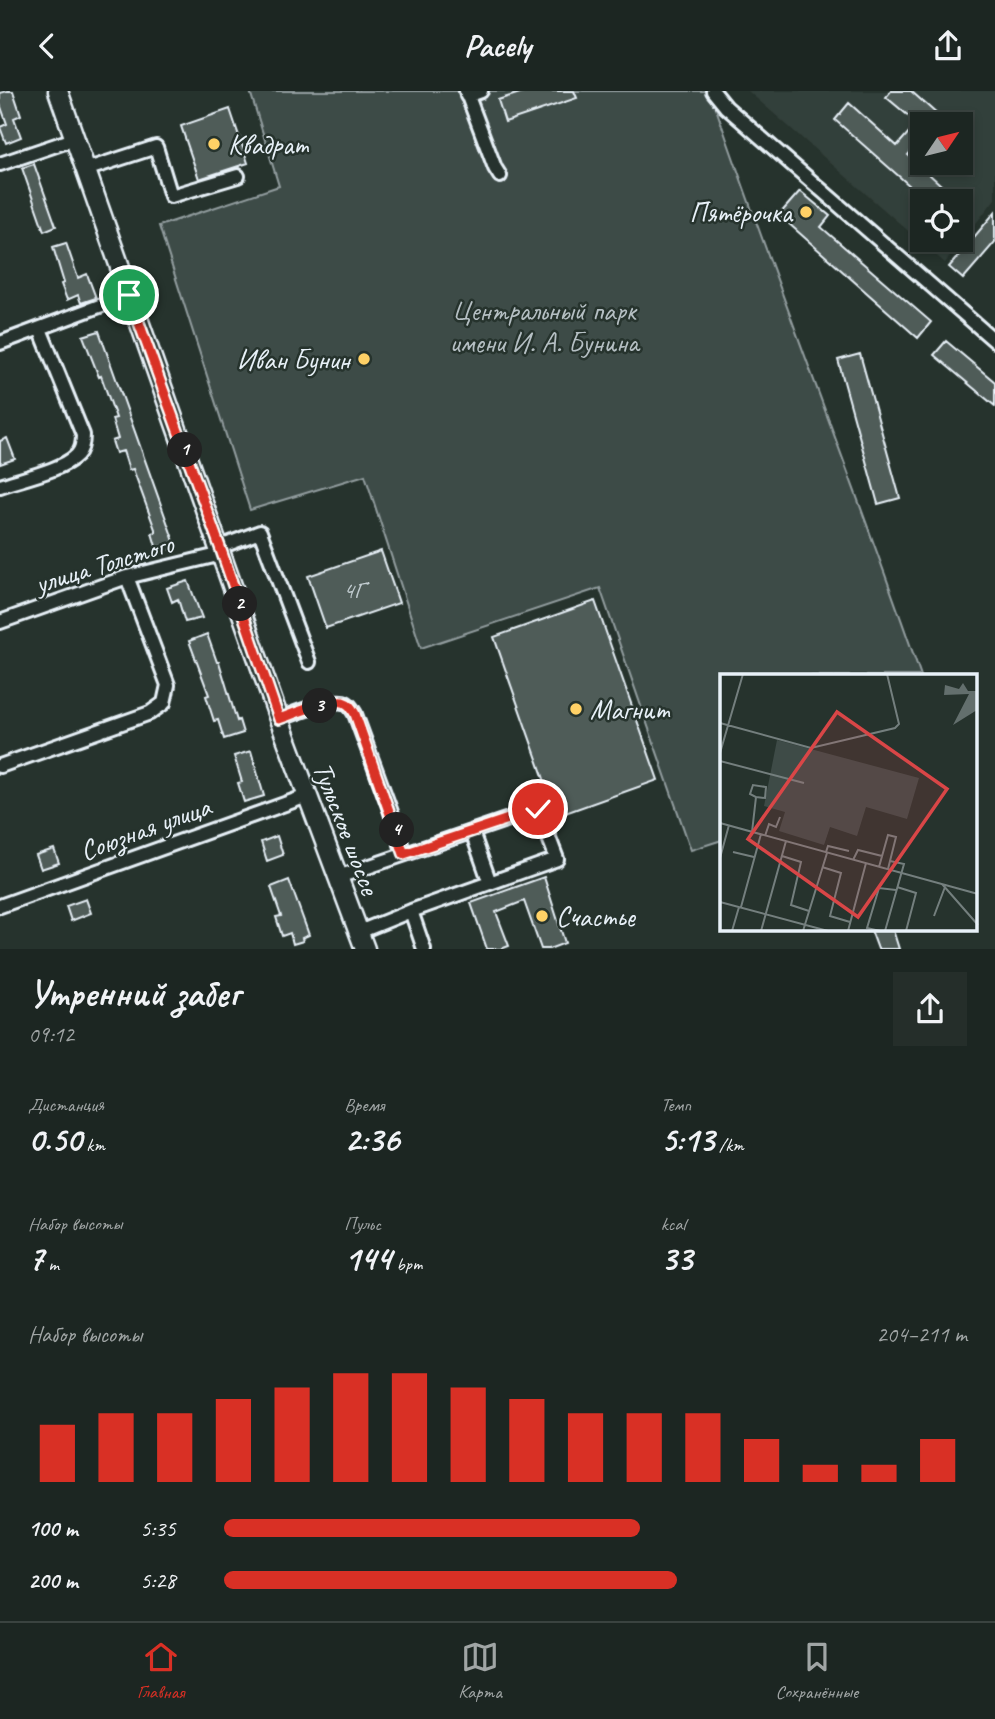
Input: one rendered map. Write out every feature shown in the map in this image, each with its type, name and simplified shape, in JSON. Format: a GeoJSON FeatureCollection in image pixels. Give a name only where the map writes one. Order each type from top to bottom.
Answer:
{"type":"FeatureCollection","features":[{"type":"Feature","properties":{"kind":"main road","name":"Тульское шоссе"},"geometry":{"type":"LineString","coordinates":[[58,91],[279,719],[362,941]]}},
{"type":"Feature","properties":{"kind":"street"},"geometry":{"type":"LineString","coordinates":[[481,91],[466,93],[500,176]]}},
{"type":"Feature","properties":{"kind":"street"},"geometry":{"type":"LineString","coordinates":[[713,91],[726,107],[995,341]]}},
{"type":"Feature","properties":{"kind":"street"},"geometry":{"type":"LineString","coordinates":[[0,163],[74,139]]}},
{"type":"Feature","properties":{"kind":"street"},"geometry":{"type":"LineString","coordinates":[[85,170],[156,147],[171,195],[237,176]]}},
{"type":"Feature","properties":{"kind":"street"},"geometry":{"type":"LineString","coordinates":[[0,343],[129,295]]}},
{"type":"Feature","properties":{"kind":"street"},"geometry":{"type":"LineString","coordinates":[[0,486],[62,465],[79,454],[83,445],[83,435],[40,329]]}},
{"type":"Feature","properties":{"kind":"street","name":"улица Толстого"},"geometry":{"type":"LineString","coordinates":[[0,622],[127,577],[221,550],[260,532],[309,662]]}},
{"type":"Feature","properties":{"kind":"street"},"geometry":{"type":"LineString","coordinates":[[0,766],[150,713],[164,703],[168,685],[127,577]]}},
{"type":"Feature","properties":{"kind":"street"},"geometry":{"type":"LineString","coordinates":[[279,719],[330,703],[341,701],[349,705],[355,714],[404,854]]}},
{"type":"Feature","properties":{"kind":"street","name":"Союзная улица"},"geometry":{"type":"LineString","coordinates":[[0,906],[307,796]]}},
{"type":"Feature","properties":{"kind":"street"},"geometry":{"type":"LineString","coordinates":[[338,877],[538,809],[557,859],[411,911],[362,941]]}},
{"type":"Feature","properties":{"kind":"street"},"geometry":{"type":"LineString","coordinates":[[472,832],[489,883]]}},
{"type":"Feature","properties":{"kind":"street"},"geometry":{"type":"LineString","coordinates":[[411,911],[424,949]]}},
{"type":"Feature","properties":{"kind":"shaded area"},"geometry":{"type":"Polygon","coordinates":[[[748,91],[995,91],[995,199],[973,227],[973,189],[910,189],[910,232],[748,91]]]}},
{"type":"Feature","properties":{"kind":"shaded area"},"geometry":{"type":"Polygon","coordinates":[[[932,252],[954,252],[945,263],[932,252]]]}},
{"type":"Feature","properties":{"kind":"green space","name":"Центральный парк имени И. А. Бунина"},"geometry":{"type":"Polygon","coordinates":[[[250,91],[710,91],[920,674],[720,674],[720,841],[691,850],[600,588],[421,648],[365,475],[250,510],[159,226],[279,186],[250,91]]]}},
{"type":"Feature","properties":{"kind":"building"},"geometry":{"type":"Polygon","coordinates":[[[13,91],[21,115],[14,118],[21,137],[6,143],[0,127],[7,124],[0,104],[0,93],[13,91]]]}},
{"type":"Feature","properties":{"kind":"building"},"geometry":{"type":"Polygon","coordinates":[[[526,91],[574,91],[577,98],[505,122],[498,100],[526,91]]]}},
{"type":"Feature","properties":{"kind":"building"},"geometry":{"type":"Polygon","coordinates":[[[891,91],[911,91],[935,112],[910,112],[910,117],[886,97],[891,91]]]}},
{"type":"Feature","properties":{"kind":"building"},"geometry":{"type":"Polygon","coordinates":[[[849,103],[897,146],[910,131],[910,175],[930,175],[945,189],[913,189],[835,120],[849,103]]]}},
{"type":"Feature","properties":{"kind":"building","name":"Квадрат"},"geometry":{"type":"Polygon","coordinates":[[[230,109],[248,163],[199,179],[181,126],[230,109]]]}},
{"type":"Feature","properties":{"kind":"building"},"geometry":{"type":"Polygon","coordinates":[[[34,164],[56,226],[44,231],[22,168],[34,164]]]}},
{"type":"Feature","properties":{"kind":"building"},"geometry":{"type":"Polygon","coordinates":[[[800,191],[830,216],[821,227],[931,322],[918,338],[779,215],[800,191]]]}},
{"type":"Feature","properties":{"kind":"building"},"geometry":{"type":"Polygon","coordinates":[[[995,212],[995,242],[963,279],[949,267],[962,252],[973,252],[973,238],[995,212]]]}},
{"type":"Feature","properties":{"kind":"building"},"geometry":{"type":"Polygon","coordinates":[[[66,243],[78,278],[87,274],[96,298],[81,303],[78,295],[67,300],[53,247],[66,243]]]}},
{"type":"Feature","properties":{"kind":"building"},"geometry":{"type":"Polygon","coordinates":[[[99,331],[176,547],[158,553],[152,533],[156,532],[133,469],[129,470],[123,451],[116,453],[112,441],[118,439],[112,419],[116,418],[83,336],[99,331]]]}},
{"type":"Feature","properties":{"kind":"building"},"geometry":{"type":"Polygon","coordinates":[[[946,341],[995,382],[995,406],[934,355],[946,341]]]}},
{"type":"Feature","properties":{"kind":"building"},"geometry":{"type":"Polygon","coordinates":[[[860,354],[900,498],[878,504],[838,360],[860,354]]]}},
{"type":"Feature","properties":{"kind":"building"},"geometry":{"type":"Polygon","coordinates":[[[7,438],[15,459],[0,464],[0,441],[7,438]]]}},
{"type":"Feature","properties":{"kind":"building"},"geometry":{"type":"Polygon","coordinates":[[[381,551],[399,603],[326,628],[308,576],[381,551]]]}},
{"type":"Feature","properties":{"kind":"building"},"geometry":{"type":"Polygon","coordinates":[[[188,581],[202,618],[185,622],[178,599],[172,602],[167,588],[188,581]]]}},
{"type":"Feature","properties":{"kind":"building","name":"Магнит"},"geometry":{"type":"Polygon","coordinates":[[[595,601],[658,780],[557,816],[494,637],[595,601]]]}},
{"type":"Feature","properties":{"kind":"building"},"geometry":{"type":"Polygon","coordinates":[[[207,634],[243,733],[224,739],[218,720],[214,721],[206,696],[209,695],[189,641],[207,634]]]}},
{"type":"Feature","properties":{"kind":"building"},"geometry":{"type":"Polygon","coordinates":[[[251,751],[264,796],[244,802],[238,783],[242,782],[234,756],[251,751]]]}},
{"type":"Feature","properties":{"kind":"building"},"geometry":{"type":"Polygon","coordinates":[[[277,836],[283,855],[267,861],[261,842],[277,836]]]}},
{"type":"Feature","properties":{"kind":"building"},"geometry":{"type":"Polygon","coordinates":[[[54,849],[59,863],[41,869],[36,855],[54,849]]]}},
{"type":"Feature","properties":{"kind":"building"},"geometry":{"type":"Polygon","coordinates":[[[544,877],[565,943],[541,949],[524,901],[496,912],[509,946],[487,949],[471,903],[544,877]]]}},
{"type":"Feature","properties":{"kind":"building"},"geometry":{"type":"Polygon","coordinates":[[[289,880],[309,935],[302,938],[303,941],[293,944],[290,933],[282,936],[276,917],[281,916],[271,887],[289,880]]]}},
{"type":"Feature","properties":{"kind":"building"},"geometry":{"type":"Polygon","coordinates":[[[86,899],[91,913],[71,921],[66,906],[86,899]]]}},
{"type":"Feature","properties":{"kind":"building"},"geometry":{"type":"Polygon","coordinates":[[[872,932],[894,932],[899,949],[878,949],[872,932]]]}},
{"type":"Feature","properties":{"kind":"place","name":"Квадрат"},"geometry":{"type":"Point","coordinates":[214,144]}},
{"type":"Feature","properties":{"kind":"place","name":"Пятёрочка"},"geometry":{"type":"Point","coordinates":[806,212]}},
{"type":"Feature","properties":{"kind":"place","name":"Иван Бунин"},"geometry":{"type":"Point","coordinates":[364,359]}},
{"type":"Feature","properties":{"kind":"place","name":"Магнит"},"geometry":{"type":"Point","coordinates":[576,709]}},
{"type":"Feature","properties":{"kind":"place","name":"Счастье"},"geometry":{"type":"Point","coordinates":[542,916]}},
{"type":"Feature","properties":{"kind":"route"},"geometry":{"type":"LineString","coordinates":[[129,295],[279,719],[330,703],[341,701],[349,705],[355,714],[404,854],[538,809]]}}]}
